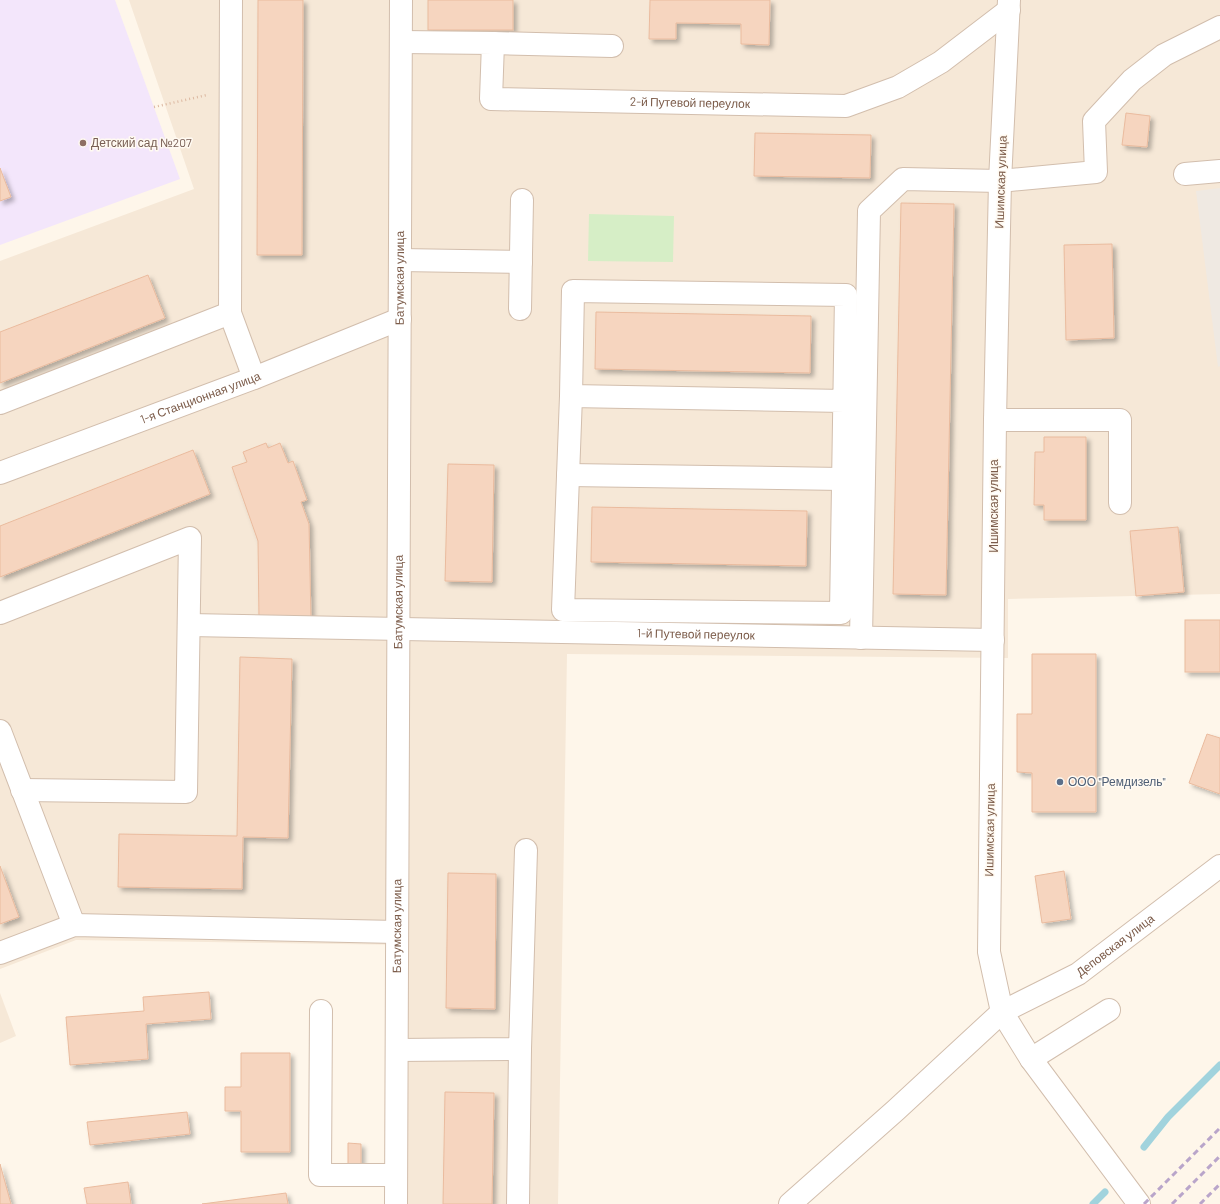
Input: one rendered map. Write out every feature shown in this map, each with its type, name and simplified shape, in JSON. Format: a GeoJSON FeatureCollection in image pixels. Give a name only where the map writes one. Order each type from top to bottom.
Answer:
{"type":"FeatureCollection","features":[{"type":"Feature","properties":{"kind":"street"},"geometry":{"type":"LineString","coordinates":[[231,0],[230,313],[254,378]]}},
{"type":"Feature","properties":{"kind":"street","name":"Батумская улица"},"geometry":{"type":"LineString","coordinates":[[396,1204],[401,0]]}},
{"type":"Feature","properties":{"kind":"street","name":"2-й Путевой переулок"},"geometry":{"type":"LineString","coordinates":[[493,43],[491,99],[846,106],[898,87],[935,65],[1009,5]]}},
{"type":"Feature","properties":{"kind":"street","name":"Ишимская улица"},"geometry":{"type":"LineString","coordinates":[[1009,5],[1000,181],[995,420],[989,952],[1002,1012],[1031,1059],[1139,1204]]}},
{"type":"Feature","properties":{"kind":"street"},"geometry":{"type":"LineString","coordinates":[[851,614],[869,211],[903,179],[1000,181],[1096,172],[1094,121],[1132,80],[1164,55],[1220,27]]}},
{"type":"Feature","properties":{"kind":"street"},"geometry":{"type":"LineString","coordinates":[[401,42],[612,46]]}},
{"type":"Feature","properties":{"kind":"street"},"geometry":{"type":"LineString","coordinates":[[1185,174],[1220,171]]}},
{"type":"Feature","properties":{"kind":"street"},"geometry":{"type":"LineString","coordinates":[[520,308],[522,200]]}},
{"type":"Feature","properties":{"kind":"street"},"geometry":{"type":"LineString","coordinates":[[400,260],[521,262]]}},
{"type":"Feature","properties":{"kind":"street"},"geometry":{"type":"LineString","coordinates":[[851,614],[563,610],[571,396],[573,291],[846,296],[842,480],[851,614],[861,638]]}},
{"type":"Feature","properties":{"kind":"street"},"geometry":{"type":"LineString","coordinates":[[0,403],[230,313]]}},
{"type":"Feature","properties":{"kind":"street","name":"1-я Станционная улица"},"geometry":{"type":"LineString","coordinates":[[0,473],[254,378],[400,319]]}},
{"type":"Feature","properties":{"kind":"street"},"geometry":{"type":"LineString","coordinates":[[571,396],[844,401]]}},
{"type":"Feature","properties":{"kind":"street"},"geometry":{"type":"LineString","coordinates":[[995,420],[1120,420],[1120,502]]}},
{"type":"Feature","properties":{"kind":"street"},"geometry":{"type":"LineString","coordinates":[[568,475],[842,480]]}},
{"type":"Feature","properties":{"kind":"street"},"geometry":{"type":"LineString","coordinates":[[0,613],[190,538],[186,792],[22,790]]}},
{"type":"Feature","properties":{"kind":"street","name":"1-й Путевой переулок"},"geometry":{"type":"LineString","coordinates":[[189,625],[993,640]]}},
{"type":"Feature","properties":{"kind":"street"},"geometry":{"type":"LineString","coordinates":[[0,731],[74,925]]}},
{"type":"Feature","properties":{"kind":"street"},"geometry":{"type":"LineString","coordinates":[[518,1204],[520,1049],[526,850]]}},
{"type":"Feature","properties":{"kind":"street","name":"Деповская улица"},"geometry":{"type":"LineString","coordinates":[[790,1204],[896,1110],[1002,1012],[1078,974],[1220,866]]}},
{"type":"Feature","properties":{"kind":"street"},"geometry":{"type":"LineString","coordinates":[[0,953],[74,925],[397,932]]}},
{"type":"Feature","properties":{"kind":"street"},"geometry":{"type":"LineString","coordinates":[[1031,1059],[1109,1010]]}},
{"type":"Feature","properties":{"kind":"street"},"geometry":{"type":"LineString","coordinates":[[321,1011],[320,1175],[396,1175]]}},
{"type":"Feature","properties":{"kind":"street"},"geometry":{"type":"LineString","coordinates":[[396,1050],[520,1049]]}},
{"type":"Feature","properties":{"kind":"path"},"geometry":{"type":"LineString","coordinates":[[154,107],[231,90]]}},
{"type":"Feature","properties":{"kind":"shaded area","name":"Детский сад №207"},"geometry":{"type":"Polygon","coordinates":[[[0,0],[115,0],[180,179],[0,245],[0,0]]]}},
{"type":"Feature","properties":{"kind":"shaded area"},"geometry":{"type":"Polygon","coordinates":[[[129,0],[1220,0],[1220,594],[1008,599],[1008,658],[567,654],[558,1204],[408,1204],[408,945],[76,940],[0,969],[0,261],[194,189],[129,0]]]}},
{"type":"Feature","properties":{"kind":"shaded area"},"geometry":{"type":"Polygon","coordinates":[[[1220,188],[1220,366],[1218,367],[1196,191],[1220,188]]]}},
{"type":"Feature","properties":{"kind":"shaded area"},"geometry":{"type":"Polygon","coordinates":[[[0,993],[16,1036],[0,1043],[0,993]]]}},
{"type":"Feature","properties":{"kind":"green space"},"geometry":{"type":"Polygon","coordinates":[[[589,214],[674,216],[673,262],[588,261],[589,214]]]}},
{"type":"Feature","properties":{"kind":"building"},"geometry":{"type":"Polygon","coordinates":[[[258,0],[303,0],[302,255],[257,255],[258,0]]]}},
{"type":"Feature","properties":{"kind":"building"},"geometry":{"type":"Polygon","coordinates":[[[428,0],[513,0],[513,30],[428,30],[428,0]]]}},
{"type":"Feature","properties":{"kind":"building"},"geometry":{"type":"Polygon","coordinates":[[[650,0],[770,0],[769,45],[741,44],[741,24],[676,23],[676,39],[649,39],[650,0]]]}},
{"type":"Feature","properties":{"kind":"building"},"geometry":{"type":"Polygon","coordinates":[[[1126,113],[1150,116],[1147,147],[1122,145],[1126,113]]]}},
{"type":"Feature","properties":{"kind":"building"},"geometry":{"type":"Polygon","coordinates":[[[755,133],[871,135],[870,178],[754,176],[755,133]]]}},
{"type":"Feature","properties":{"kind":"building"},"geometry":{"type":"Polygon","coordinates":[[[0,168],[11,197],[0,201],[0,168]]]}},
{"type":"Feature","properties":{"kind":"building"},"geometry":{"type":"Polygon","coordinates":[[[901,203],[954,204],[946,595],[893,594],[901,203]]]}},
{"type":"Feature","properties":{"kind":"building"},"geometry":{"type":"Polygon","coordinates":[[[1112,244],[1114,338],[1066,340],[1064,245],[1112,244]]]}},
{"type":"Feature","properties":{"kind":"building"},"geometry":{"type":"Polygon","coordinates":[[[148,275],[165,318],[0,383],[0,332],[148,275]]]}},
{"type":"Feature","properties":{"kind":"building"},"geometry":{"type":"Polygon","coordinates":[[[596,312],[811,316],[810,373],[595,369],[596,312]]]}},
{"type":"Feature","properties":{"kind":"building"},"geometry":{"type":"Polygon","coordinates":[[[1044,437],[1086,437],[1086,520],[1044,520],[1044,505],[1034,505],[1035,452],[1044,452],[1044,437]]]}},
{"type":"Feature","properties":{"kind":"building"},"geometry":{"type":"Polygon","coordinates":[[[266,443],[268,448],[280,443],[288,463],[293,461],[307,500],[301,502],[309,524],[311,620],[259,620],[258,541],[232,467],[247,462],[243,452],[266,443]]]}},
{"type":"Feature","properties":{"kind":"building"},"geometry":{"type":"Polygon","coordinates":[[[193,450],[210,494],[0,577],[0,526],[193,450]]]}},
{"type":"Feature","properties":{"kind":"building"},"geometry":{"type":"Polygon","coordinates":[[[448,464],[494,465],[492,582],[445,581],[448,464]]]}},
{"type":"Feature","properties":{"kind":"building"},"geometry":{"type":"Polygon","coordinates":[[[592,507],[807,511],[806,566],[591,562],[592,507]]]}},
{"type":"Feature","properties":{"kind":"building"},"geometry":{"type":"Polygon","coordinates":[[[1178,527],[1184,592],[1136,596],[1130,531],[1178,527]]]}},
{"type":"Feature","properties":{"kind":"building"},"geometry":{"type":"Polygon","coordinates":[[[1185,620],[1220,620],[1220,672],[1185,672],[1185,620]]]}},
{"type":"Feature","properties":{"kind":"building"},"geometry":{"type":"Polygon","coordinates":[[[1032,654],[1096,654],[1096,812],[1032,812],[1032,773],[1017,772],[1017,714],[1032,714],[1032,654]]]}},
{"type":"Feature","properties":{"kind":"building"},"geometry":{"type":"Polygon","coordinates":[[[240,657],[292,659],[288,838],[243,837],[242,889],[118,887],[119,834],[237,836],[240,657]]]}},
{"type":"Feature","properties":{"kind":"building"},"geometry":{"type":"Polygon","coordinates":[[[1207,734],[1220,738],[1220,794],[1189,783],[1207,734]]]}},
{"type":"Feature","properties":{"kind":"building"},"geometry":{"type":"Polygon","coordinates":[[[0,866],[19,917],[0,924],[0,866]]]}},
{"type":"Feature","properties":{"kind":"building"},"geometry":{"type":"Polygon","coordinates":[[[1064,871],[1071,919],[1042,923],[1035,876],[1064,871]]]}},
{"type":"Feature","properties":{"kind":"building"},"geometry":{"type":"Polygon","coordinates":[[[448,873],[496,874],[495,1009],[446,1008],[448,873]]]}},
{"type":"Feature","properties":{"kind":"building"},"geometry":{"type":"Polygon","coordinates":[[[209,992],[211,1019],[146,1024],[148,1059],[70,1065],[66,1017],[144,1011],[143,997],[209,992]]]}},
{"type":"Feature","properties":{"kind":"building"},"geometry":{"type":"Polygon","coordinates":[[[241,1053],[290,1053],[290,1152],[241,1152],[241,1111],[225,1111],[225,1087],[241,1087],[241,1053]]]}},
{"type":"Feature","properties":{"kind":"building"},"geometry":{"type":"Polygon","coordinates":[[[445,1092],[494,1093],[492,1204],[443,1204],[445,1092]]]}},
{"type":"Feature","properties":{"kind":"building"},"geometry":{"type":"Polygon","coordinates":[[[187,1112],[190,1134],[90,1145],[87,1122],[187,1112]]]}},
{"type":"Feature","properties":{"kind":"building"},"geometry":{"type":"Polygon","coordinates":[[[348,1143],[361,1144],[361,1164],[348,1164],[348,1143]]]}},
{"type":"Feature","properties":{"kind":"building"},"geometry":{"type":"Polygon","coordinates":[[[0,1164],[11,1204],[0,1204],[0,1164]]]}},
{"type":"Feature","properties":{"kind":"building"},"geometry":{"type":"Polygon","coordinates":[[[128,1182],[131,1204],[87,1204],[84,1188],[128,1182]]]}},
{"type":"Feature","properties":{"kind":"building"},"geometry":{"type":"Polygon","coordinates":[[[286,1193],[288,1204],[202,1204],[286,1193]]]}},
{"type":"Feature","properties":{"kind":"waterway"},"geometry":{"type":"LineString","coordinates":[[1144,1147],[1168,1117],[1220,1065]]}},
{"type":"Feature","properties":{"kind":"waterway"},"geometry":{"type":"LineString","coordinates":[[1093,1204],[1105,1192]]}},
{"type":"Feature","properties":{"kind":"railway"},"geometry":{"type":"LineString","coordinates":[[1144,1204],[1220,1128]]}},
{"type":"Feature","properties":{"kind":"railway"},"geometry":{"type":"LineString","coordinates":[[1172,1204],[1220,1156]]}},
{"type":"Feature","properties":{"kind":"railway"},"geometry":{"type":"LineString","coordinates":[[1200,1204],[1220,1184]]}},
{"type":"Feature","properties":{"kind":"place","name":"Детский сад №207"},"geometry":{"type":"Point","coordinates":[83,143]}},
{"type":"Feature","properties":{"kind":"place","name":"ООО \"Ремдизель\""},"geometry":{"type":"Point","coordinates":[1060,782]}}]}
